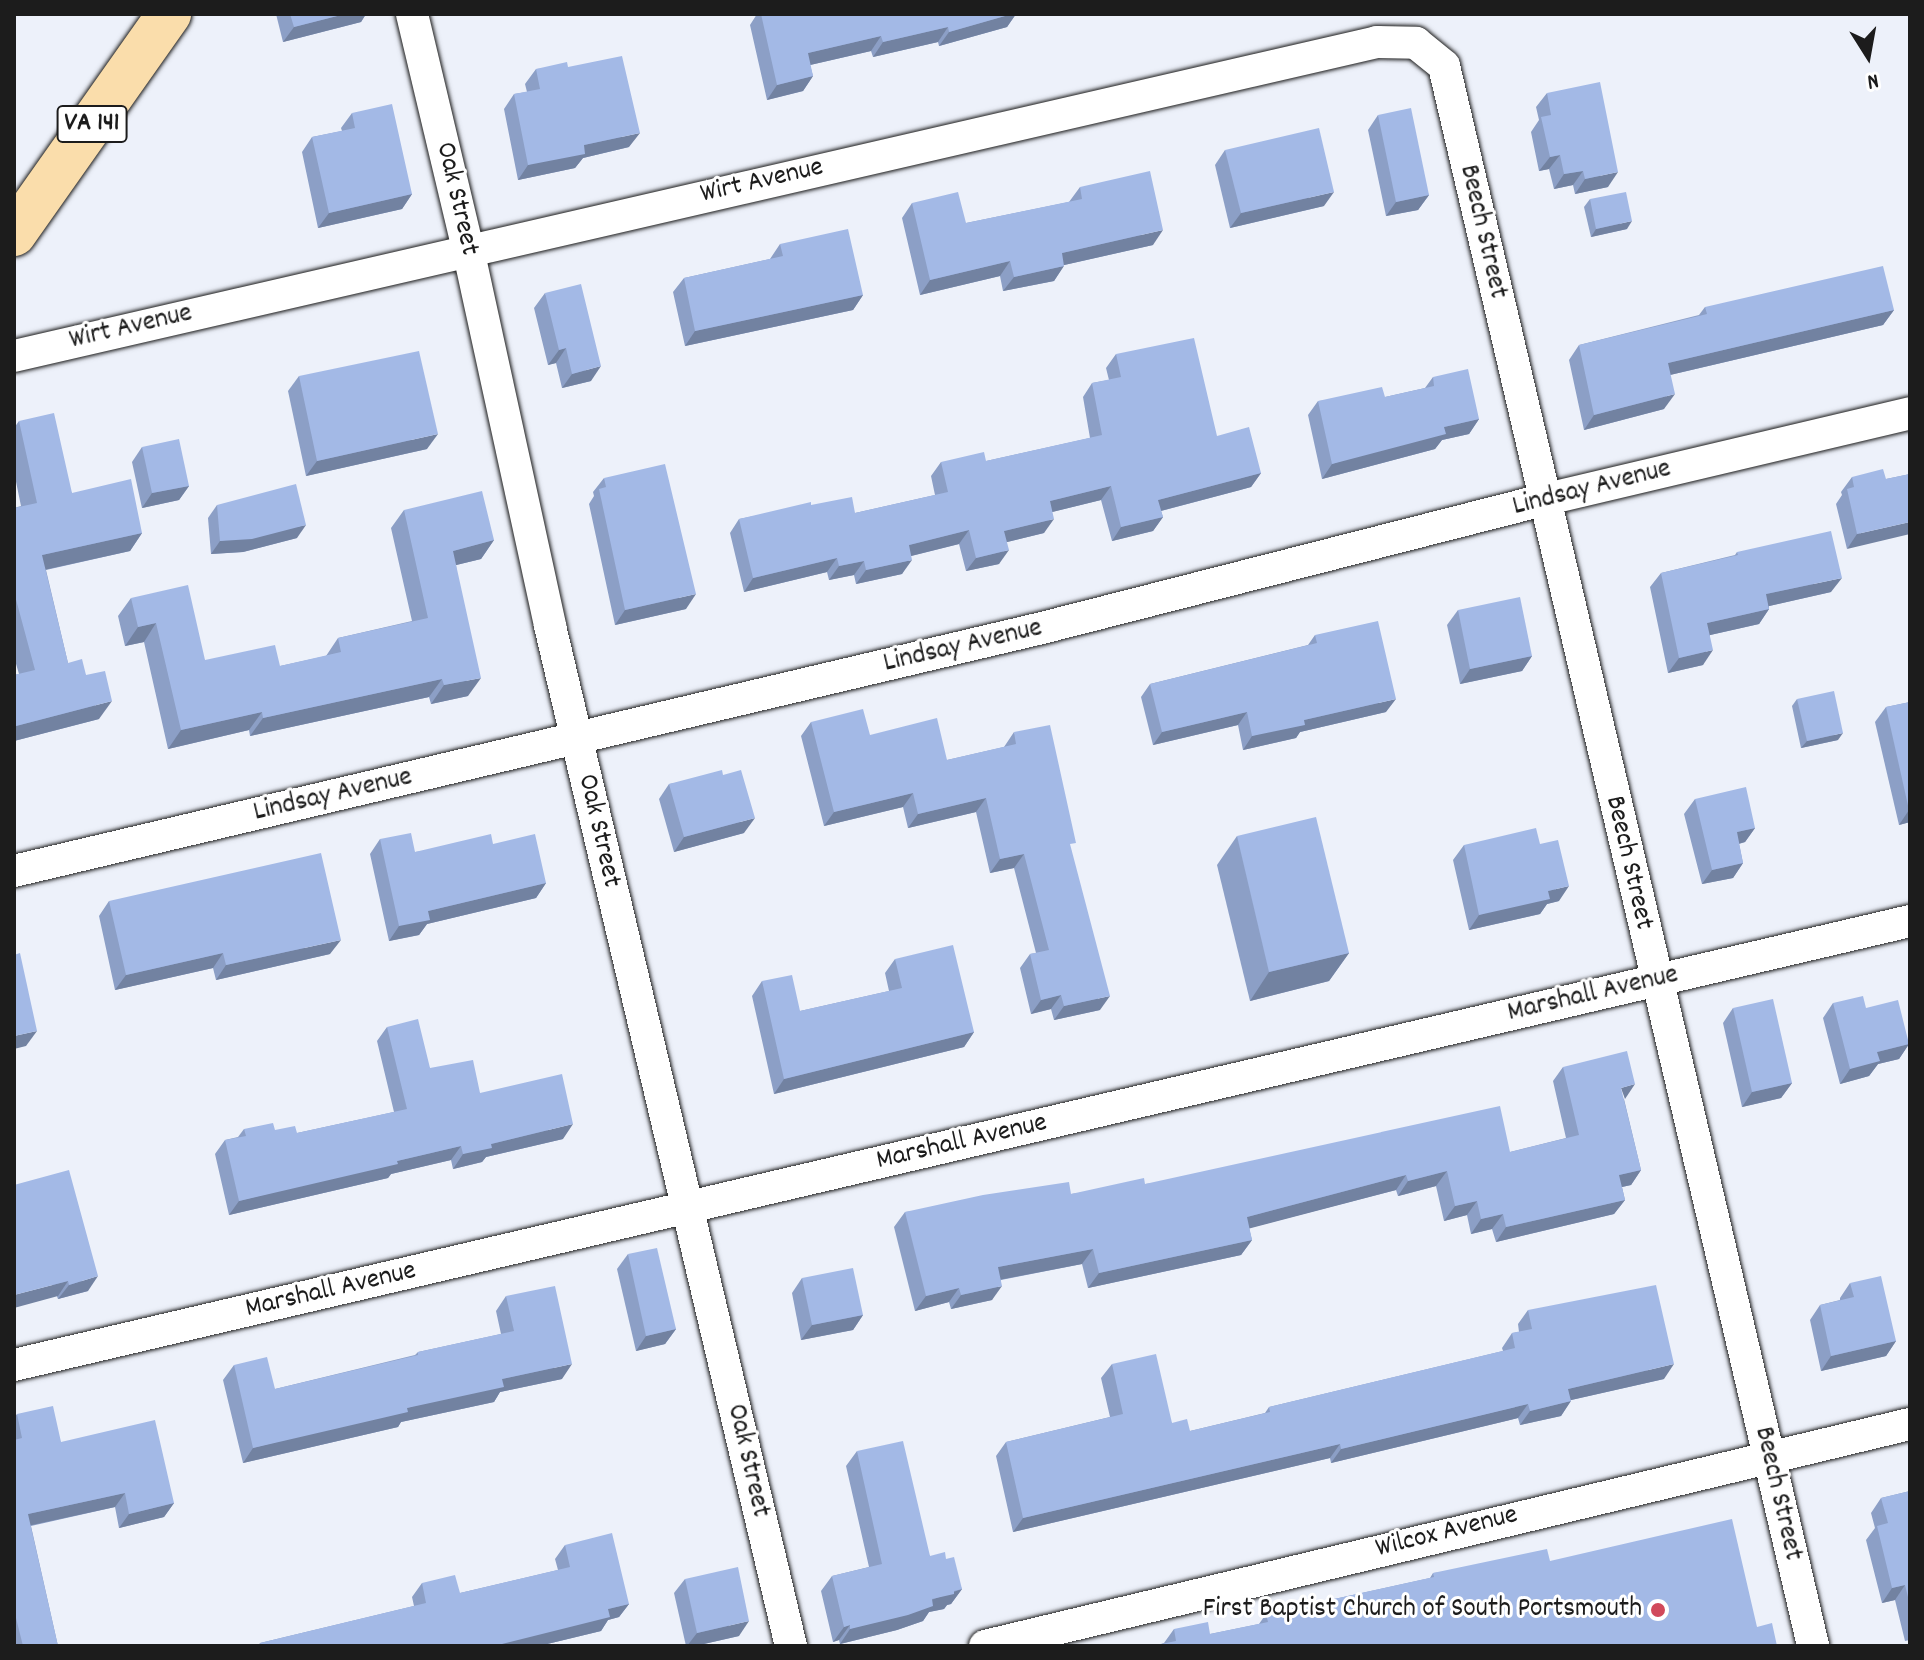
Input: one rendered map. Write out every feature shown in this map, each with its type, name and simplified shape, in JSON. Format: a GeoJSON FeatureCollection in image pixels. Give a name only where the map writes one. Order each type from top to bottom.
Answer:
{"type":"FeatureCollection","features":[{"type":"Feature","properties":{"kind":"main road","name":"VA 141"},"geometry":{"type":"LineString","coordinates":[[14,234],[169,14]]}},
{"type":"Feature","properties":{"kind":"street","name":"Oak Street"},"geometry":{"type":"LineString","coordinates":[[412,14],[468,249],[576,738],[791,1646]]}},
{"type":"Feature","properties":{"kind":"street","name":"Wirt Avenue"},"geometry":{"type":"LineString","coordinates":[[14,356],[1377,42],[1416,43],[1444,66],[1457,127]]}},
{"type":"Feature","properties":{"kind":"street","name":"Beech Street"},"geometry":{"type":"LineString","coordinates":[[1457,127],[1813,1646]]}},
{"type":"Feature","properties":{"kind":"street","name":"Lindsay Avenue"},"geometry":{"type":"LineString","coordinates":[[14,871],[1038,629],[1543,500],[1910,413]]}},
{"type":"Feature","properties":{"kind":"street","name":"Marshall Avenue"},"geometry":{"type":"LineString","coordinates":[[14,1365],[1910,921]]}},
{"type":"Feature","properties":{"kind":"street","name":"Wilcox Avenue"},"geometry":{"type":"LineString","coordinates":[[985,1646],[1768,1455],[1910,1424]]}},
{"type":"Feature","properties":{"kind":"building"},"geometry":{"type":"Polygon","coordinates":[[[290,14],[345,14],[294,27],[290,14]]]}},
{"type":"Feature","properties":{"kind":"building"},"geometry":{"type":"Polygon","coordinates":[[[761,14],[1012,14],[949,32],[948,27],[883,42],[881,36],[808,53],[813,76],[777,85],[761,14]]]}},
{"type":"Feature","properties":{"kind":"building"},"geometry":{"type":"Polygon","coordinates":[[[622,56],[640,133],[584,145],[585,154],[528,165],[514,94],[540,89],[536,69],[567,62],[568,67],[622,56]]]}},
{"type":"Feature","properties":{"kind":"building"},"geometry":{"type":"Polygon","coordinates":[[[1600,82],[1618,172],[1585,179],[1583,171],[1564,174],[1560,155],[1550,157],[1541,117],[1551,115],[1547,93],[1600,82]]]}},
{"type":"Feature","properties":{"kind":"building"},"geometry":{"type":"Polygon","coordinates":[[[392,104],[412,194],[329,213],[312,137],[355,128],[352,113],[392,104]]]}},
{"type":"Feature","properties":{"kind":"building"},"geometry":{"type":"Polygon","coordinates":[[[1411,108],[1429,195],[1396,202],[1378,115],[1411,108]]]}},
{"type":"Feature","properties":{"kind":"building"},"geometry":{"type":"Polygon","coordinates":[[[1319,128],[1334,192],[1241,213],[1225,150],[1319,128]]]}},
{"type":"Feature","properties":{"kind":"building"},"geometry":{"type":"Polygon","coordinates":[[[1150,171],[1163,230],[1062,253],[1064,266],[1014,277],[1010,261],[930,280],[912,203],[958,192],[966,223],[1082,199],[1080,187],[1150,171]]]}},
{"type":"Feature","properties":{"kind":"building"},"geometry":{"type":"Polygon","coordinates":[[[1626,192],[1632,221],[1596,229],[1590,199],[1626,192]]]}},
{"type":"Feature","properties":{"kind":"building"},"geometry":{"type":"Polygon","coordinates":[[[848,229],[863,295],[695,331],[684,278],[783,256],[780,244],[848,229]]]}},
{"type":"Feature","properties":{"kind":"building"},"geometry":{"type":"Polygon","coordinates":[[[1883,266],[1894,310],[1668,363],[1675,394],[1594,415],[1579,345],[1707,314],[1705,307],[1883,266]]]}},
{"type":"Feature","properties":{"kind":"building"},"geometry":{"type":"Polygon","coordinates":[[[581,284],[601,366],[572,374],[566,348],[559,350],[545,293],[581,284]]]}},
{"type":"Feature","properties":{"kind":"building"},"geometry":{"type":"Polygon","coordinates":[[[1194,338],[1217,436],[1249,427],[1261,473],[1158,500],[1163,517],[1121,527],[1111,486],[1050,501],[1054,519],[1004,531],[1009,550],[976,558],[969,530],[909,545],[912,560],[866,570],[864,561],[839,566],[837,558],[753,578],[739,519],[811,502],[811,505],[852,497],[855,513],[948,492],[941,462],[984,452],[986,461],[1102,435],[1092,383],[1121,377],[1116,354],[1194,338]]]}},
{"type":"Feature","properties":{"kind":"building"},"geometry":{"type":"Polygon","coordinates":[[[419,351],[438,434],[317,461],[299,376],[419,351]]]}},
{"type":"Feature","properties":{"kind":"building"},"geometry":{"type":"Polygon","coordinates":[[[1468,369],[1479,419],[1444,427],[1446,434],[1332,464],[1318,401],[1382,387],[1385,397],[1434,386],[1433,377],[1468,369]]]}},
{"type":"Feature","properties":{"kind":"building"},"geometry":{"type":"Polygon","coordinates":[[[54,413],[72,493],[131,479],[142,533],[42,555],[68,663],[82,659],[86,675],[105,671],[112,701],[16,726],[14,675],[35,670],[14,592],[14,508],[37,503],[19,421],[54,413]]]}},
{"type":"Feature","properties":{"kind":"building"},"geometry":{"type":"Polygon","coordinates":[[[179,439],[189,486],[152,493],[142,447],[179,439]]]}},
{"type":"Feature","properties":{"kind":"building"},"geometry":{"type":"Polygon","coordinates":[[[665,464],[696,594],[625,610],[599,489],[606,487],[604,478],[665,464]]]}},
{"type":"Feature","properties":{"kind":"building"},"geometry":{"type":"Polygon","coordinates":[[[1883,469],[1886,479],[1910,474],[1910,522],[1857,534],[1847,489],[1854,487],[1852,477],[1883,469]]]}},
{"type":"Feature","properties":{"kind":"building"},"geometry":{"type":"Polygon","coordinates":[[[296,484],[306,525],[252,539],[220,541],[217,505],[296,484]]]}},
{"type":"Feature","properties":{"kind":"building"},"geometry":{"type":"Polygon","coordinates":[[[482,491],[494,540],[453,551],[481,678],[444,685],[442,679],[263,718],[262,712],[181,730],[156,623],[138,627],[131,598],[188,585],[205,660],[275,645],[280,666],[341,652],[338,638],[428,618],[404,510],[482,491]]]}},
{"type":"Feature","properties":{"kind":"building"},"geometry":{"type":"Polygon","coordinates":[[[1831,531],[1842,578],[1766,594],[1769,609],[1707,623],[1713,650],[1679,658],[1661,573],[1831,531]]]}},
{"type":"Feature","properties":{"kind":"building"},"geometry":{"type":"Polygon","coordinates":[[[1520,597],[1532,656],[1470,669],[1458,610],[1520,597]]]}},
{"type":"Feature","properties":{"kind":"building"},"geometry":{"type":"Polygon","coordinates":[[[1378,621],[1396,699],[1304,720],[1305,725],[1252,736],[1247,712],[1162,732],[1150,684],[1317,643],[1315,635],[1378,621]]]}},
{"type":"Feature","properties":{"kind":"building"},"geometry":{"type":"Polygon","coordinates":[[[1834,691],[1843,733],[1807,741],[1797,699],[1834,691]]]}},
{"type":"Feature","properties":{"kind":"building"},"geometry":{"type":"Polygon","coordinates":[[[1910,702],[1910,810],[1909,810],[1886,707],[1910,702]]]}},
{"type":"Feature","properties":{"kind":"building"},"geometry":{"type":"Polygon","coordinates":[[[863,709],[870,735],[937,718],[947,760],[1016,744],[1014,732],[1050,725],[1076,843],[1070,844],[1110,996],[1064,1006],[1061,995],[1041,1000],[1030,954],[1049,950],[1024,854],[1000,859],[986,798],[918,814],[913,793],[834,812],[811,722],[863,709]]]}},
{"type":"Feature","properties":{"kind":"building"},"geometry":{"type":"Polygon","coordinates":[[[722,770],[723,775],[741,770],[755,818],[684,837],[669,784],[722,770]]]}},
{"type":"Feature","properties":{"kind":"building"},"geometry":{"type":"Polygon","coordinates":[[[1746,787],[1755,828],[1737,832],[1743,863],[1712,870],[1695,799],[1746,787]]]}},
{"type":"Feature","properties":{"kind":"building"},"geometry":{"type":"Polygon","coordinates":[[[1316,817],[1349,953],[1269,972],[1237,836],[1316,817]]]}},
{"type":"Feature","properties":{"kind":"building"},"geometry":{"type":"Polygon","coordinates":[[[1536,828],[1540,844],[1558,840],[1569,886],[1548,891],[1550,899],[1479,915],[1464,845],[1536,828]]]}},
{"type":"Feature","properties":{"kind":"building"},"geometry":{"type":"Polygon","coordinates":[[[411,833],[415,852],[491,834],[493,844],[535,834],[546,883],[428,911],[430,920],[399,926],[380,839],[411,833]]]}},
{"type":"Feature","properties":{"kind":"building"},"geometry":{"type":"Polygon","coordinates":[[[321,853],[341,940],[226,965],[223,953],[126,975],[109,901],[321,853]]]}},
{"type":"Feature","properties":{"kind":"building"},"geometry":{"type":"Polygon","coordinates":[[[953,945],[974,1032],[784,1079],[762,981],[792,975],[800,1011],[902,988],[895,959],[953,945]]]}},
{"type":"Feature","properties":{"kind":"building"},"geometry":{"type":"Polygon","coordinates":[[[20,953],[37,1031],[14,1036],[14,955],[20,953]]]}},
{"type":"Feature","properties":{"kind":"building"},"geometry":{"type":"Polygon","coordinates":[[[1863,996],[1866,1008],[1898,1000],[1909,1044],[1877,1052],[1880,1061],[1850,1069],[1833,1003],[1863,996]]]}},
{"type":"Feature","properties":{"kind":"building"},"geometry":{"type":"Polygon","coordinates":[[[1773,999],[1792,1083],[1752,1092],[1733,1008],[1773,999]]]}},
{"type":"Feature","properties":{"kind":"building"},"geometry":{"type":"Polygon","coordinates":[[[418,1019],[430,1068],[473,1060],[480,1093],[562,1074],[573,1124],[491,1144],[492,1148],[463,1154],[461,1146],[239,1201],[225,1140],[246,1136],[244,1129],[273,1123],[275,1130],[295,1126],[297,1133],[407,1109],[387,1027],[418,1019]]]}},
{"type":"Feature","properties":{"kind":"building"},"geometry":{"type":"Polygon","coordinates":[[[1627,1051],[1635,1084],[1621,1088],[1641,1170],[1619,1175],[1625,1200],[1506,1227],[1503,1214],[1481,1219],[1477,1201],[1455,1206],[1447,1171],[1408,1181],[1406,1175],[1247,1217],[1252,1240],[1099,1273],[1093,1249],[998,1267],[1002,1286],[961,1295],[959,1288],[926,1296],[905,1212],[983,1195],[1069,1182],[1071,1194],[1144,1178],[1145,1184],[1500,1106],[1510,1152],[1579,1135],[1563,1067],[1627,1051]]]}},
{"type":"Feature","properties":{"kind":"building"},"geometry":{"type":"Polygon","coordinates":[[[69,1170],[98,1276],[14,1295],[14,1185],[69,1170]]]}},
{"type":"Feature","properties":{"kind":"building"},"geometry":{"type":"Polygon","coordinates":[[[657,1248],[676,1329],[646,1336],[628,1254],[657,1248]]]}},
{"type":"Feature","properties":{"kind":"building"},"geometry":{"type":"Polygon","coordinates":[[[853,1268],[863,1315],[812,1325],[802,1278],[853,1268]]]}},
{"type":"Feature","properties":{"kind":"building"},"geometry":{"type":"Polygon","coordinates":[[[1881,1276],[1896,1341],[1831,1356],[1820,1305],[1854,1297],[1850,1283],[1881,1276]]]}},
{"type":"Feature","properties":{"kind":"building"},"geometry":{"type":"Polygon","coordinates":[[[1656,1285],[1674,1364],[1568,1389],[1571,1401],[1530,1411],[1528,1404],[1341,1449],[1340,1444],[1023,1518],[1006,1442],[1123,1414],[1112,1364],[1156,1354],[1172,1423],[1187,1419],[1190,1431],[1270,1412],[1269,1407],[1515,1348],[1512,1333],[1532,1329],[1528,1310],[1656,1285]]]}},
{"type":"Feature","properties":{"kind":"building"},"geometry":{"type":"Polygon","coordinates":[[[555,1286],[572,1364],[502,1379],[504,1387],[407,1408],[408,1412],[253,1448],[234,1365],[267,1357],[275,1389],[418,1355],[418,1352],[514,1331],[506,1296],[555,1286]]]}},
{"type":"Feature","properties":{"kind":"building"},"geometry":{"type":"Polygon","coordinates":[[[53,1406],[61,1442],[155,1420],[174,1503],[129,1514],[125,1493],[28,1514],[58,1646],[23,1646],[14,1610],[14,1440],[22,1438],[17,1414],[53,1406]]]}},
{"type":"Feature","properties":{"kind":"building"},"geometry":{"type":"Polygon","coordinates":[[[903,1441],[930,1556],[945,1552],[946,1559],[954,1557],[962,1589],[932,1599],[933,1606],[908,1615],[850,1629],[850,1625],[844,1627],[832,1576],[882,1564],[857,1451],[903,1441]]]}},
{"type":"Feature","properties":{"kind":"building"},"geometry":{"type":"Polygon","coordinates":[[[1910,1491],[1910,1605],[1905,1585],[1892,1588],[1877,1526],[1888,1523],[1881,1498],[1910,1491]]]}},
{"type":"Feature","properties":{"kind":"building"},"geometry":{"type":"Polygon","coordinates":[[[1732,1519],[1757,1627],[1772,1623],[1777,1646],[1161,1646],[1176,1641],[1174,1629],[1208,1622],[1210,1634],[1268,1622],[1266,1614],[1434,1577],[1433,1573],[1547,1549],[1550,1561],[1732,1519]]]}},
{"type":"Feature","properties":{"kind":"building"},"geometry":{"type":"Polygon","coordinates":[[[612,1533],[629,1604],[608,1609],[610,1617],[494,1646],[261,1646],[260,1643],[426,1603],[422,1583],[455,1575],[460,1593],[570,1567],[565,1545],[612,1533]]]}},
{"type":"Feature","properties":{"kind":"building"},"geometry":{"type":"Polygon","coordinates":[[[738,1567],[749,1621],[697,1633],[685,1579],[738,1567]]]}},
{"type":"Feature","properties":{"kind":"place","name":"First Baptist Church of South Portsmouth"},"geometry":{"type":"Point","coordinates":[1658,1610]}}]}
